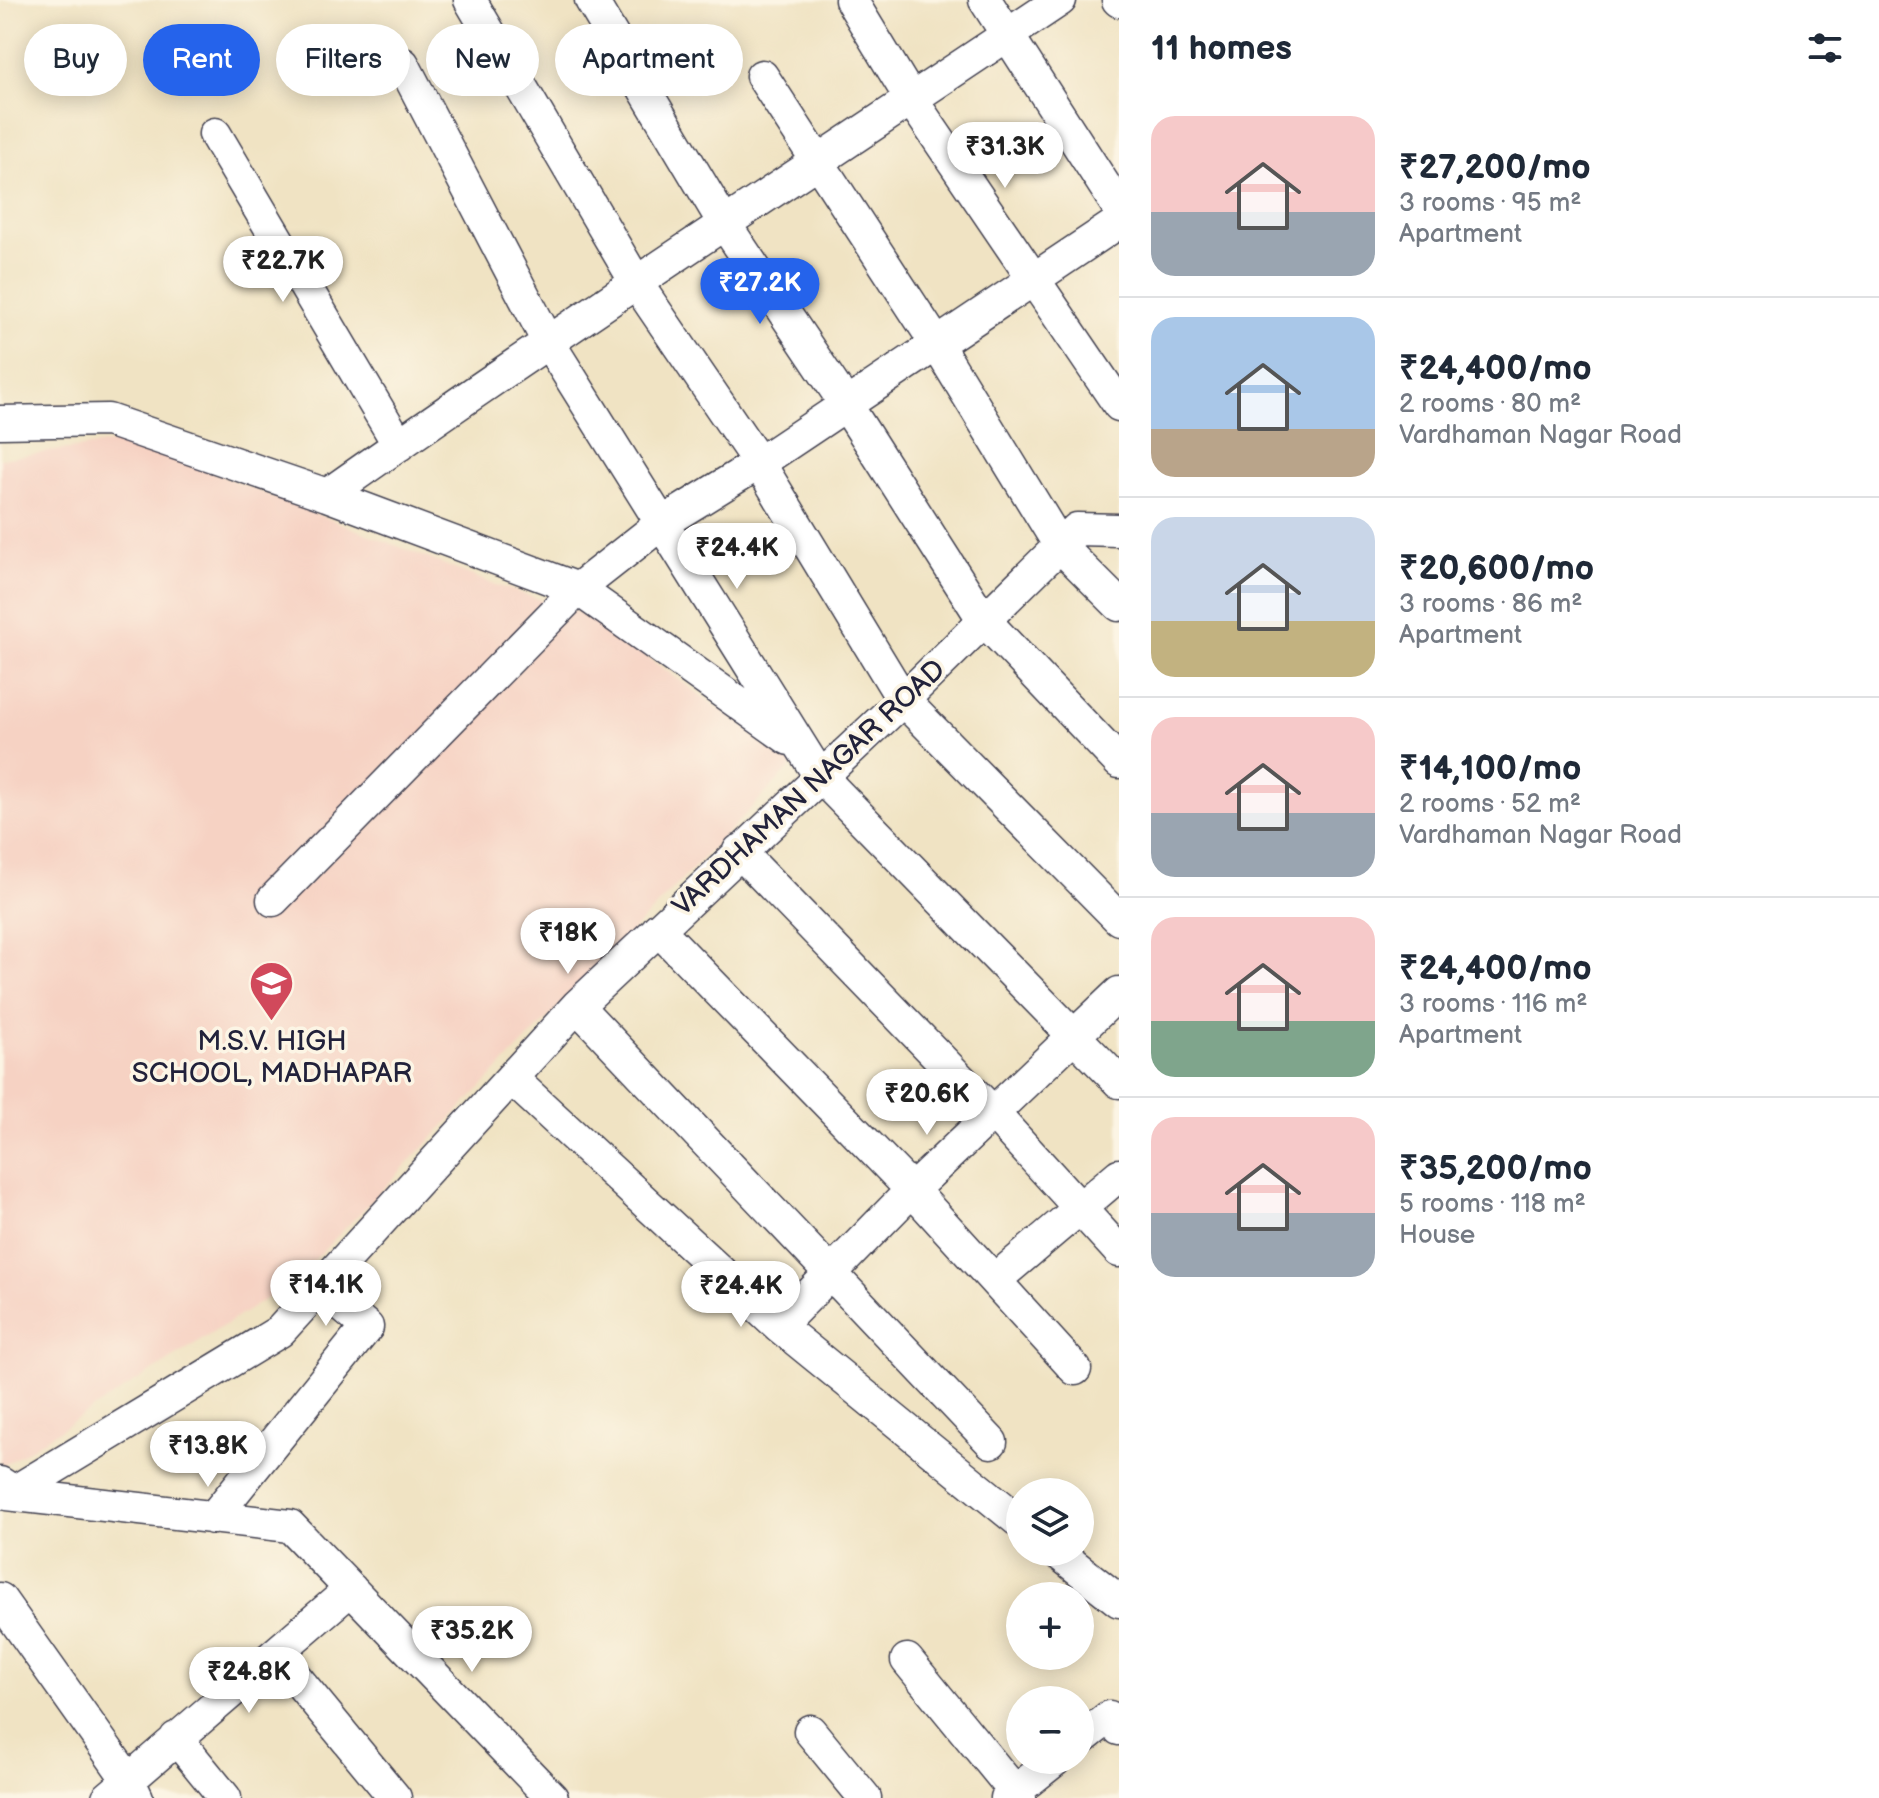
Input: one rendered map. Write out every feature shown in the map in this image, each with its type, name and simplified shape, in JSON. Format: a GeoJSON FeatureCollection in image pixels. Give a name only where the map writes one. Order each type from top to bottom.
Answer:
{"type":"FeatureCollection","features":[{"type":"Feature","properties":{"kind":"street"},"geometry":{"type":"LineString","coordinates":[[470,0],[637,284],[759,463],[903,700],[1119,919]]}},
{"type":"Feature","properties":{"kind":"street"},"geometry":{"type":"LineString","coordinates":[[591,0],[724,223],[845,403],[983,619],[1119,762]]}},
{"type":"Feature","properties":{"kind":"street"},"geometry":{"type":"LineString","coordinates":[[851,0],[911,99],[1031,280],[1119,405]]}},
{"type":"Feature","properties":{"kind":"street"},"geometry":{"type":"LineString","coordinates":[[985,0],[1119,208]]}},
{"type":"Feature","properties":{"kind":"street"},"geometry":{"type":"LineString","coordinates":[[327,495],[547,340],[637,284],[1060,0]]}},
{"type":"Feature","properties":{"kind":"street"},"geometry":{"type":"LineString","coordinates":[[762,76],[936,343],[1060,546],[1119,605]]}},
{"type":"Feature","properties":{"kind":"street"},"geometry":{"type":"LineString","coordinates":[[410,77],[547,340],[819,775],[1119,1082]]}},
{"type":"Feature","properties":{"kind":"street"},"geometry":{"type":"LineString","coordinates":[[215,134],[399,445]]}},
{"type":"Feature","properties":{"kind":"street"},"geometry":{"type":"LineString","coordinates":[[273,900],[578,589],[662,523],[759,463],[1119,222]]}},
{"type":"Feature","properties":{"kind":"street","name":"VARDHAMAN NAGAR ROAD"},"geometry":{"type":"LineString","coordinates":[[0,422],[108,420],[327,495],[578,589],[802,748]]}},
{"type":"Feature","properties":{"kind":"street","name":"VARDHAMAN NAGAR ROAD"},"geometry":{"type":"LineString","coordinates":[[5,1490],[280,1331],[577,1006],[739,851],[903,700],[1077,529],[1119,530]]}},
{"type":"Feature","properties":{"kind":"street"},"geometry":{"type":"LineString","coordinates":[[739,851],[992,1112],[1119,1251]]}},
{"type":"Feature","properties":{"kind":"street"},"geometry":{"type":"LineString","coordinates":[[658,929],[912,1190],[1075,1369]]}},
{"type":"Feature","properties":{"kind":"street"},"geometry":{"type":"LineString","coordinates":[[779,1326],[912,1190],[1119,993]]}},
{"type":"Feature","properties":{"kind":"street"},"geometry":{"type":"LineString","coordinates":[[577,1006],[831,1270],[991,1442]]}},
{"type":"Feature","properties":{"kind":"street"},"geometry":{"type":"LineString","coordinates":[[511,1078],[779,1326],[1006,1511]]}},
{"type":"Feature","properties":{"kind":"street"},"geometry":{"type":"LineString","coordinates":[[995,1280],[1119,1175]]}},
{"type":"Feature","properties":{"kind":"street"},"geometry":{"type":"LineString","coordinates":[[213,1518],[367,1327],[320,1287]]}},
{"type":"Feature","properties":{"kind":"street"},"geometry":{"type":"LineString","coordinates":[[5,1490],[290,1526],[552,1798]]}},
{"type":"Feature","properties":{"kind":"street"},"geometry":{"type":"LineString","coordinates":[[1075,1566],[1119,1601]]}},
{"type":"Feature","properties":{"kind":"street"},"geometry":{"type":"LineString","coordinates":[[0,1599],[125,1792],[176,1738],[278,1656],[351,1589]]}},
{"type":"Feature","properties":{"kind":"street"},"geometry":{"type":"LineString","coordinates":[[278,1656],[395,1798]]}},
{"type":"Feature","properties":{"kind":"street"},"geometry":{"type":"LineString","coordinates":[[907,1660],[1014,1796],[1039,1774]]}},
{"type":"Feature","properties":{"kind":"street"},"geometry":{"type":"LineString","coordinates":[[1094,1729],[1109,1717],[1119,1729]]}},
{"type":"Feature","properties":{"kind":"street"},"geometry":{"type":"LineString","coordinates":[[810,1731],[865,1798]]}},
{"type":"Feature","properties":{"kind":"street"},"geometry":{"type":"LineString","coordinates":[[176,1738],[225,1798]]}},
{"type":"Feature","properties":{"kind":"shaded area","name":"M.S.V. HIGH SCHOOL, MADHAPAR"},"geometry":{"type":"Polygon","coordinates":[[[131,440],[493,584],[590,616],[795,763],[294,1281],[3,1466],[0,1461],[0,459],[131,440]]]}},
{"type":"Feature","properties":{"kind":"place","name":"M.S.V. HIGH SCHOOL, MADHAPAR"},"geometry":{"type":"Point","coordinates":[272,1022]}}]}
